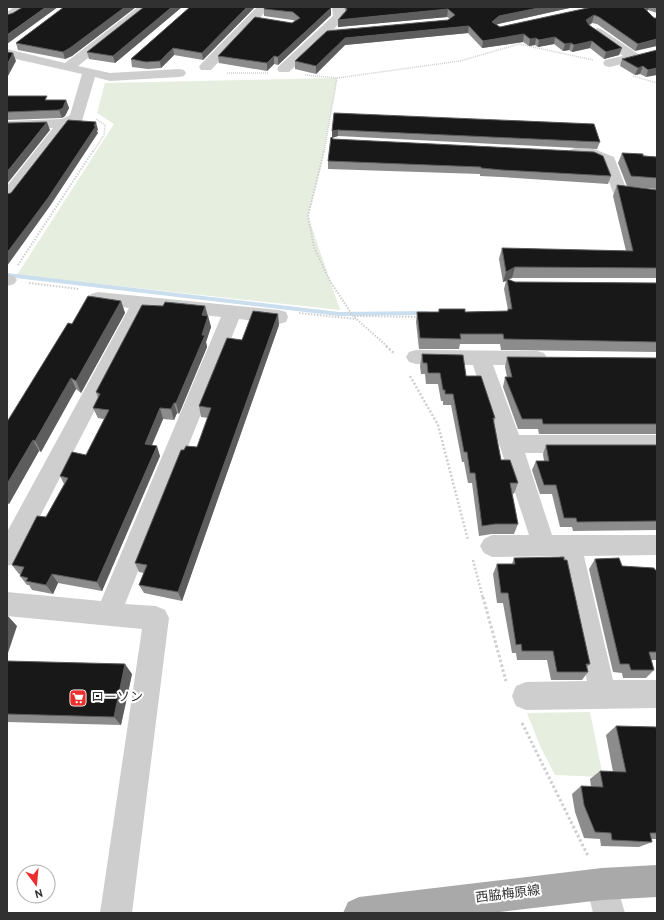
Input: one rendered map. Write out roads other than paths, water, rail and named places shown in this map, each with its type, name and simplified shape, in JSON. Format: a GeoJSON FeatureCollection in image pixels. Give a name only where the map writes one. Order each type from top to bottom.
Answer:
{"type":"FeatureCollection","features":[{"type":"Feature","properties":{"kind":"main road","name":"西脇梅原線"},"geometry":{"type":"LineString","coordinates":[[360,913],[605,899],[657,881]]}},
{"type":"Feature","properties":{"kind":"street"},"geometry":{"type":"LineString","coordinates":[[7,17],[22,7]]}},
{"type":"Feature","properties":{"kind":"street"},"geometry":{"type":"LineString","coordinates":[[68,67],[146,7]]}},
{"type":"Feature","properties":{"kind":"street"},"geometry":{"type":"LineString","coordinates":[[206,68],[264,7]]}},
{"type":"Feature","properties":{"kind":"street"},"geometry":{"type":"LineString","coordinates":[[284,69],[339,17],[338,7]]}},
{"type":"Feature","properties":{"kind":"street"},"geometry":{"type":"LineString","coordinates":[[252,20],[265,21]]}},
{"type":"Feature","properties":{"kind":"street"},"geometry":{"type":"LineString","coordinates":[[592,28],[639,56],[610,63]]}},
{"type":"Feature","properties":{"kind":"street"},"geometry":{"type":"LineString","coordinates":[[322,34],[369,30]]}},
{"type":"Feature","properties":{"kind":"street"},"geometry":{"type":"LineString","coordinates":[[7,52],[19,42]]}},
{"type":"Feature","properties":{"kind":"street"},"geometry":{"type":"LineString","coordinates":[[7,52],[110,78],[179,73]]}},
{"type":"Feature","properties":{"kind":"street"},"geometry":{"type":"LineString","coordinates":[[110,78],[127,62]]}},
{"type":"Feature","properties":{"kind":"street"},"geometry":{"type":"LineString","coordinates":[[7,125],[64,124],[77,118],[89,73]]}},
{"type":"Feature","properties":{"kind":"street"},"geometry":{"type":"LineString","coordinates":[[10,190],[64,124]]}},
{"type":"Feature","properties":{"kind":"street"},"geometry":{"type":"LineString","coordinates":[[563,153],[594,154],[609,160],[620,192],[657,194]]}},
{"type":"Feature","properties":{"kind":"street"},"geometry":{"type":"LineString","coordinates":[[98,298],[279,317]]}},
{"type":"Feature","properties":{"kind":"street"},"geometry":{"type":"LineString","coordinates":[[7,555],[141,303]]}},
{"type":"Feature","properties":{"kind":"street"},"geometry":{"type":"LineString","coordinates":[[108,614],[233,312]]}},
{"type":"Feature","properties":{"kind":"street"},"geometry":{"type":"LineString","coordinates":[[480,358],[544,546]]}},
{"type":"Feature","properties":{"kind":"street"},"geometry":{"type":"LineString","coordinates":[[412,365],[480,358],[557,358]]}},
{"type":"Feature","properties":{"kind":"street"},"geometry":{"type":"LineString","coordinates":[[510,444],[657,444]]}},
{"type":"Feature","properties":{"kind":"street"},"geometry":{"type":"LineString","coordinates":[[478,549],[544,546],[657,545]]}},
{"type":"Feature","properties":{"kind":"street"},"geometry":{"type":"LineString","coordinates":[[570,546],[603,694]]}},
{"type":"Feature","properties":{"kind":"street"},"geometry":{"type":"LineString","coordinates":[[7,604],[156,618],[116,913]]}},
{"type":"Feature","properties":{"kind":"street"},"geometry":{"type":"LineString","coordinates":[[518,700],[603,694],[657,694]]}},
{"type":"Feature","properties":{"kind":"waterway"},"geometry":{"type":"LineString","coordinates":[[7,275],[339,314],[427,313]]}},
{"type":"Feature","properties":{"kind":"place","name":"ローソン"},"geometry":{"type":"Point","coordinates":[78,698]}}]}
